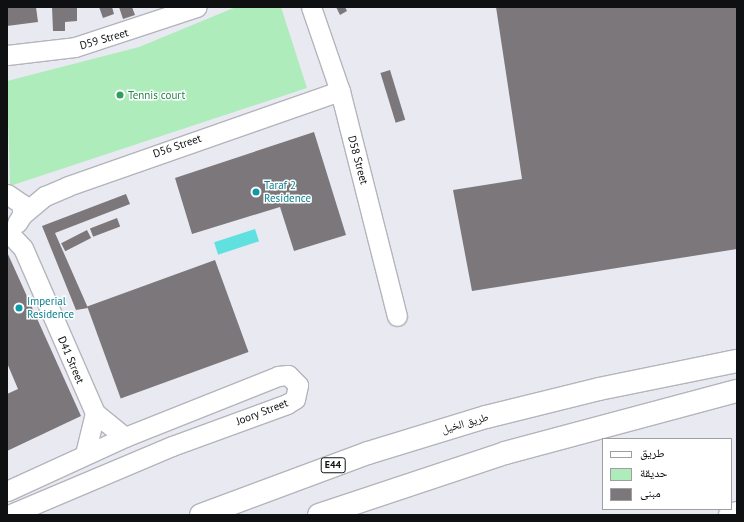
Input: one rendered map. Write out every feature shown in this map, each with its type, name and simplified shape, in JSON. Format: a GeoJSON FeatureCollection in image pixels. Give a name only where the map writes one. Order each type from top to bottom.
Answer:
{"type":"FeatureCollection","features":[{"type":"Feature","properties":{"kind":"highway","name":"طريق الخيل"},"geometry":{"type":"LineString","coordinates":[[200,515],[368,453],[486,417],[599,389],[737,361]]}},
{"type":"Feature","properties":{"kind":"highway"},"geometry":{"type":"LineString","coordinates":[[319,515],[505,453],[737,390]]}},
{"type":"Feature","properties":{"kind":"highway"},"geometry":{"type":"LineString","coordinates":[[730,515],[737,513]]}},
{"type":"Feature","properties":{"kind":"street","name":"D59 Street"},"geometry":{"type":"LineString","coordinates":[[7,55],[49,52],[81,45],[197,7]]}},
{"type":"Feature","properties":{"kind":"street","name":"D58 Street"},"geometry":{"type":"LineString","coordinates":[[311,7],[340,90],[397,316]]}},
{"type":"Feature","properties":{"kind":"street","name":"D56 Street"},"geometry":{"type":"LineString","coordinates":[[17,220],[45,196],[127,163],[340,90]]}},
{"type":"Feature","properties":{"kind":"street"},"geometry":{"type":"LineString","coordinates":[[10,194],[45,196]]}},
{"type":"Feature","properties":{"kind":"street","name":"D41 Street"},"geometry":{"type":"LineString","coordinates":[[10,194],[23,248],[95,413],[126,437]]}},
{"type":"Feature","properties":{"kind":"street","name":"D41 Street"},"geometry":{"type":"LineString","coordinates":[[7,231],[23,248]]}},
{"type":"Feature","properties":{"kind":"street","name":"Joory Street"},"geometry":{"type":"LineString","coordinates":[[7,491],[85,454],[278,376],[288,375],[298,385],[295,399],[287,404],[172,446],[9,515]]}},
{"type":"Feature","properties":{"kind":"street"},"geometry":{"type":"LineString","coordinates":[[85,454],[95,413]]}},
{"type":"Feature","properties":{"kind":"green space"},"geometry":{"type":"Polygon","coordinates":[[[236,7],[281,7],[307,88],[10,186],[7,81],[139,47],[236,7]]]}},
{"type":"Feature","properties":{"kind":"water"},"geometry":{"type":"Polygon","coordinates":[[[255,229],[259,241],[218,255],[214,242],[255,229]]]}},
{"type":"Feature","properties":{"kind":"building"},"geometry":{"type":"Polygon","coordinates":[[[7,7],[36,7],[38,22],[7,26],[7,7]]]}},
{"type":"Feature","properties":{"kind":"building"},"geometry":{"type":"Polygon","coordinates":[[[52,7],[77,7],[77,21],[65,22],[65,31],[53,31],[52,7]]]}},
{"type":"Feature","properties":{"kind":"building"},"geometry":{"type":"Polygon","coordinates":[[[99,7],[112,7],[114,14],[103,18],[99,7]]]}},
{"type":"Feature","properties":{"kind":"building"},"geometry":{"type":"Polygon","coordinates":[[[119,7],[132,7],[135,15],[123,19],[119,7]]]}},
{"type":"Feature","properties":{"kind":"building"},"geometry":{"type":"Polygon","coordinates":[[[336,7],[345,7],[347,11],[340,15],[336,7]]]}},
{"type":"Feature","properties":{"kind":"building"},"geometry":{"type":"Polygon","coordinates":[[[496,7],[737,7],[737,249],[472,291],[453,190],[522,179],[496,7]]]}},
{"type":"Feature","properties":{"kind":"building"},"geometry":{"type":"Polygon","coordinates":[[[390,70],[405,120],[396,123],[380,73],[390,70]]]}},
{"type":"Feature","properties":{"kind":"building","name":"Taraf 2 Residence"},"geometry":{"type":"Polygon","coordinates":[[[314,132],[346,235],[294,251],[280,207],[192,234],[175,178],[314,132]]]}},
{"type":"Feature","properties":{"kind":"building"},"geometry":{"type":"Polygon","coordinates":[[[126,194],[130,204],[55,233],[88,308],[76,310],[42,226],[126,194]]]}},
{"type":"Feature","properties":{"kind":"building"},"geometry":{"type":"Polygon","coordinates":[[[117,218],[120,226],[93,237],[90,228],[117,218]]]}},
{"type":"Feature","properties":{"kind":"building"},"geometry":{"type":"Polygon","coordinates":[[[87,230],[91,238],[65,251],[61,243],[87,230]]]}},
{"type":"Feature","properties":{"kind":"building","name":"Imperial Residence"},"geometry":{"type":"Polygon","coordinates":[[[7,252],[81,416],[7,451],[7,394],[18,389],[7,363],[7,252]]]}},
{"type":"Feature","properties":{"kind":"building"},"geometry":{"type":"Polygon","coordinates":[[[215,260],[249,352],[121,399],[87,307],[215,260]]]}},
{"type":"Feature","properties":{"kind":"place","name":"Tennis court"},"geometry":{"type":"Point","coordinates":[120,95]}},
{"type":"Feature","properties":{"kind":"place","name":"Taraf 2 Residence"},"geometry":{"type":"Point","coordinates":[256,192]}},
{"type":"Feature","properties":{"kind":"place","name":"Imperial Residence"},"geometry":{"type":"Point","coordinates":[19,308]}}]}
